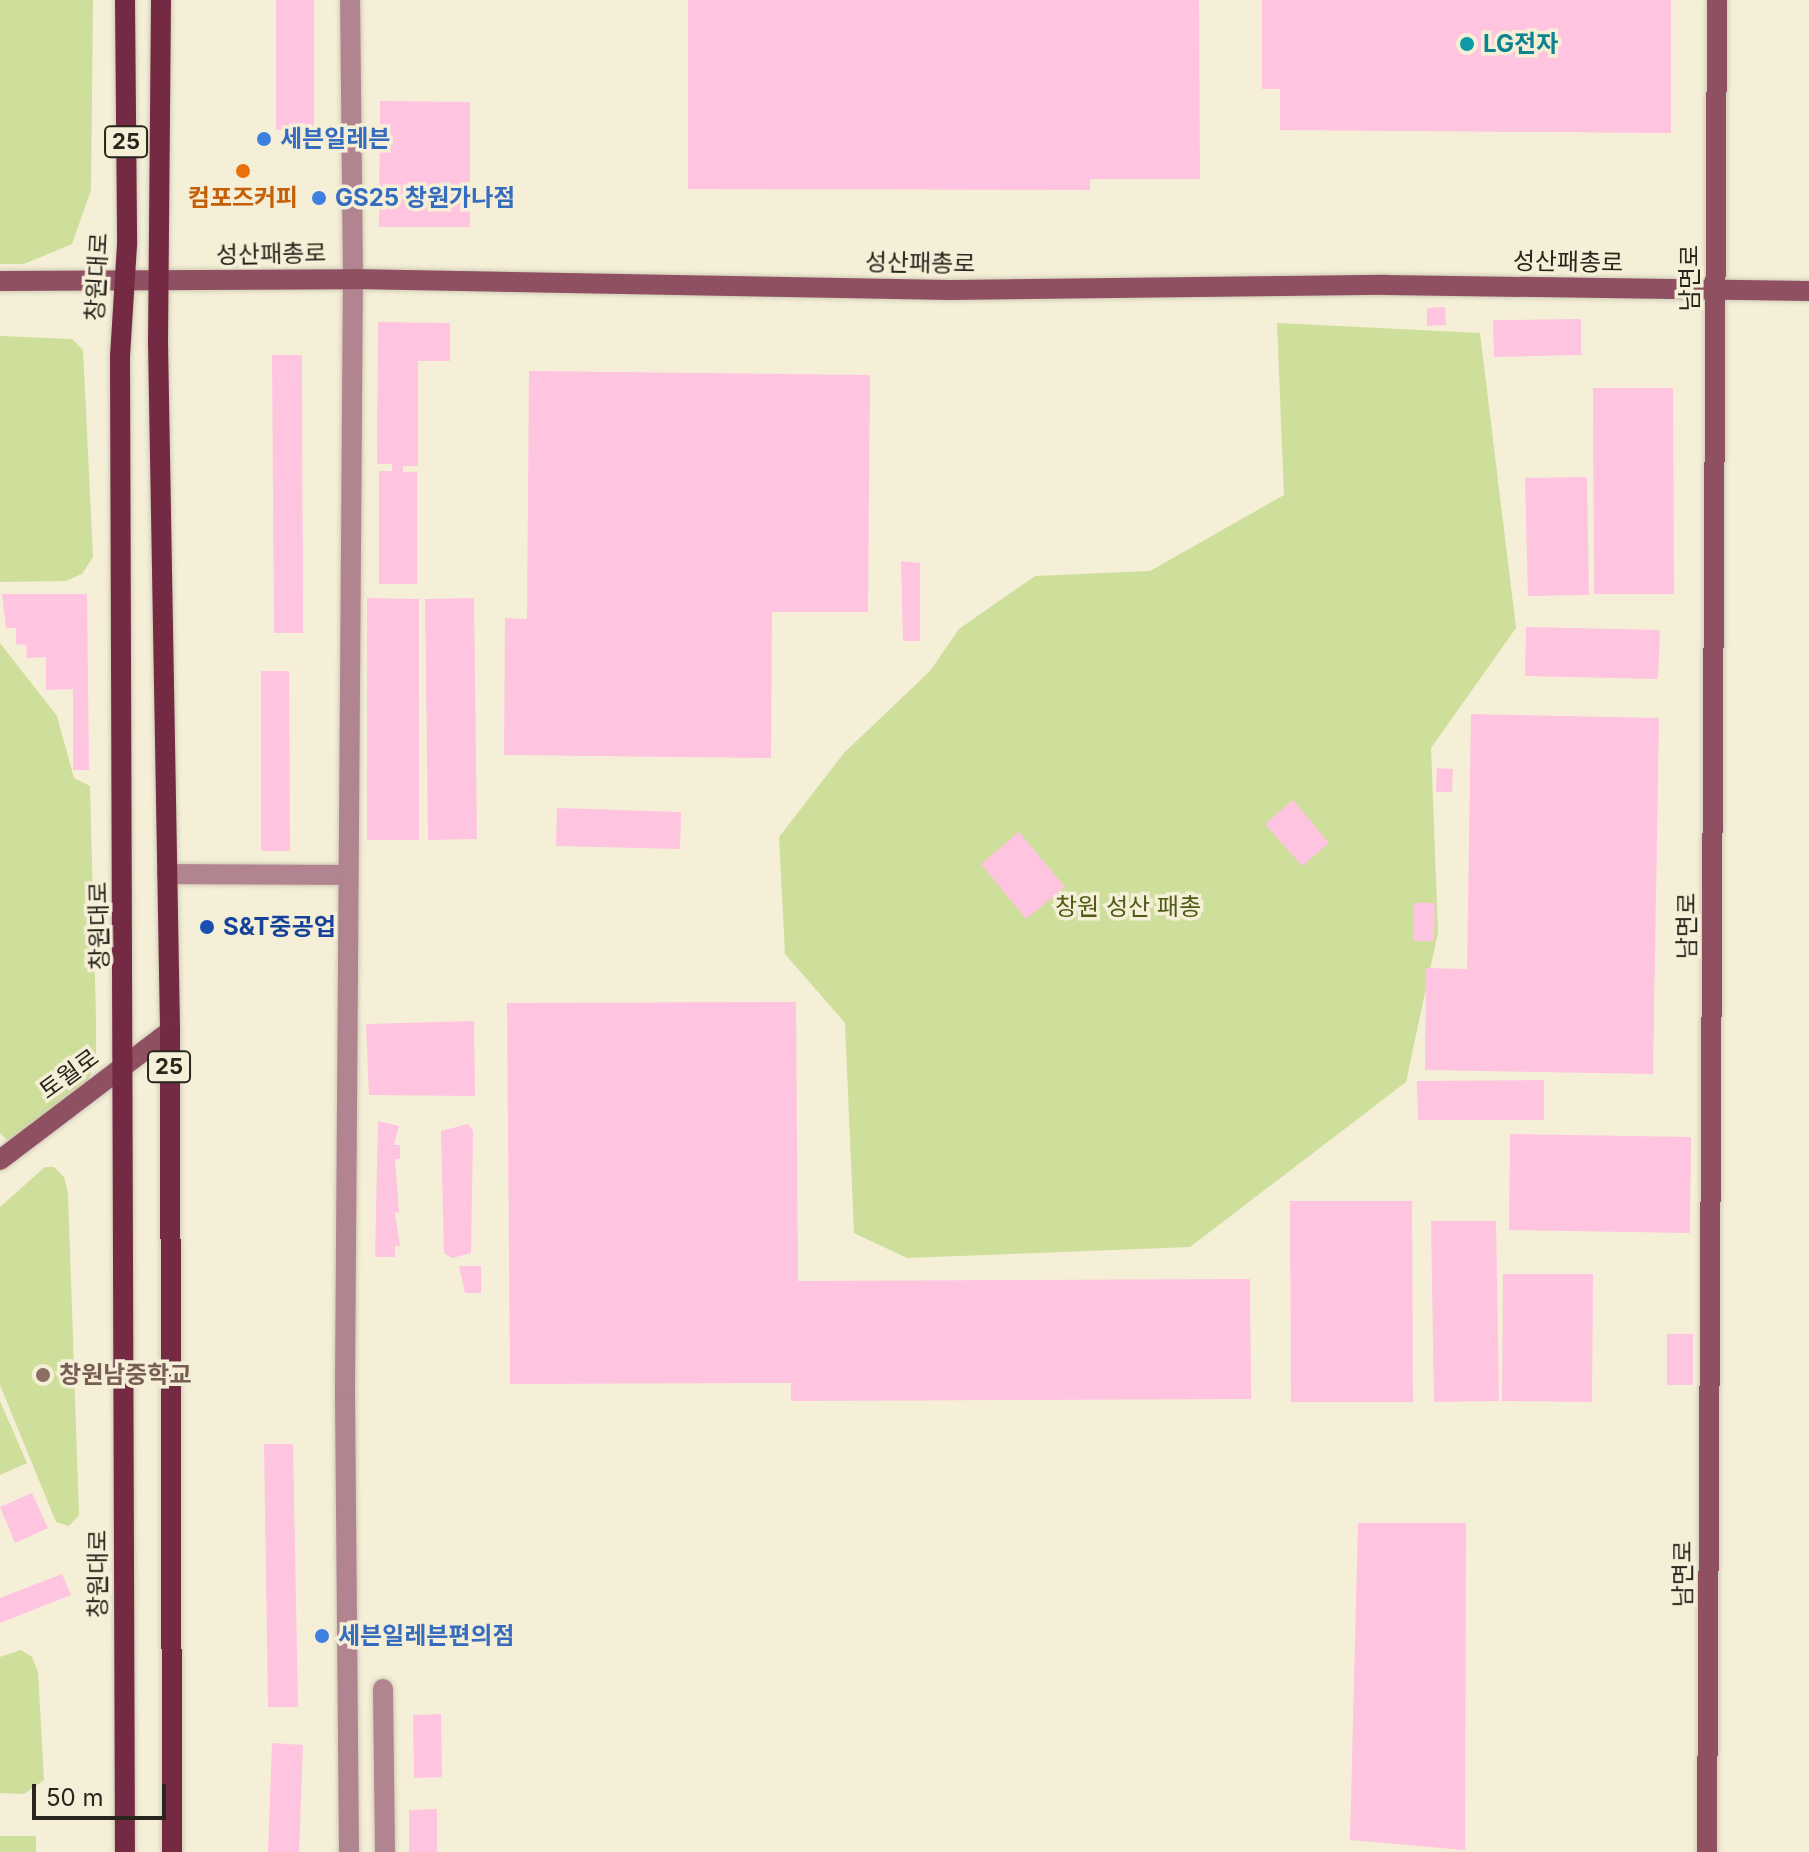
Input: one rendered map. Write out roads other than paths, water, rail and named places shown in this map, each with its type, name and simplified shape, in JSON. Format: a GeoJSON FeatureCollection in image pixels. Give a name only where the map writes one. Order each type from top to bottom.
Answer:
{"type":"FeatureCollection","features":[{"type":"Feature","properties":{"kind":"main road","name":"창원대로"},"geometry":{"type":"LineString","coordinates":[[125,0],[125,1852]]}},
{"type":"Feature","properties":{"kind":"main road","name":"25"},"geometry":{"type":"LineString","coordinates":[[161,0],[160,282],[170,1031],[172,1852]]}},
{"type":"Feature","properties":{"kind":"street"},"geometry":{"type":"LineString","coordinates":[[349,1852],[347,875],[353,279],[350,0]]}},
{"type":"Feature","properties":{"kind":"street","name":"남면로"},"geometry":{"type":"LineString","coordinates":[[1707,1852],[1717,0]]}},
{"type":"Feature","properties":{"kind":"street","name":"성산패총로"},"geometry":{"type":"LineString","coordinates":[[0,281],[123,283],[353,279],[950,290],[1386,285],[1809,291]]}},
{"type":"Feature","properties":{"kind":"street"},"geometry":{"type":"LineString","coordinates":[[167,874],[347,875]]}},
{"type":"Feature","properties":{"kind":"street","name":"토월로"},"geometry":{"type":"LineString","coordinates":[[0,1160],[170,1031]]}},
{"type":"Feature","properties":{"kind":"street"},"geometry":{"type":"LineString","coordinates":[[383,1689],[385,1852]]}},
{"type":"Feature","properties":{"kind":"place","name":"LG전자"},"geometry":{"type":"Point","coordinates":[1467,44]}},
{"type":"Feature","properties":{"kind":"place","name":"세븐일레븐"},"geometry":{"type":"Point","coordinates":[264,139]}},
{"type":"Feature","properties":{"kind":"place","name":"컴포즈커피"},"geometry":{"type":"Point","coordinates":[243,171]}},
{"type":"Feature","properties":{"kind":"place","name":"GS25 창원가나점"},"geometry":{"type":"Point","coordinates":[319,198]}},
{"type":"Feature","properties":{"kind":"place","name":"S&T중공업"},"geometry":{"type":"Point","coordinates":[207,927]}},
{"type":"Feature","properties":{"kind":"place","name":"창원남중학교"},"geometry":{"type":"Point","coordinates":[43,1375]}},
{"type":"Feature","properties":{"kind":"place","name":"세븐일레븐편의점"},"geometry":{"type":"Point","coordinates":[322,1636]}},
{"type":"Feature","properties":{"kind":"park label","name":"창원 성산 패총"},"geometry":{"type":"Point","coordinates":[1128,907]}}]}
